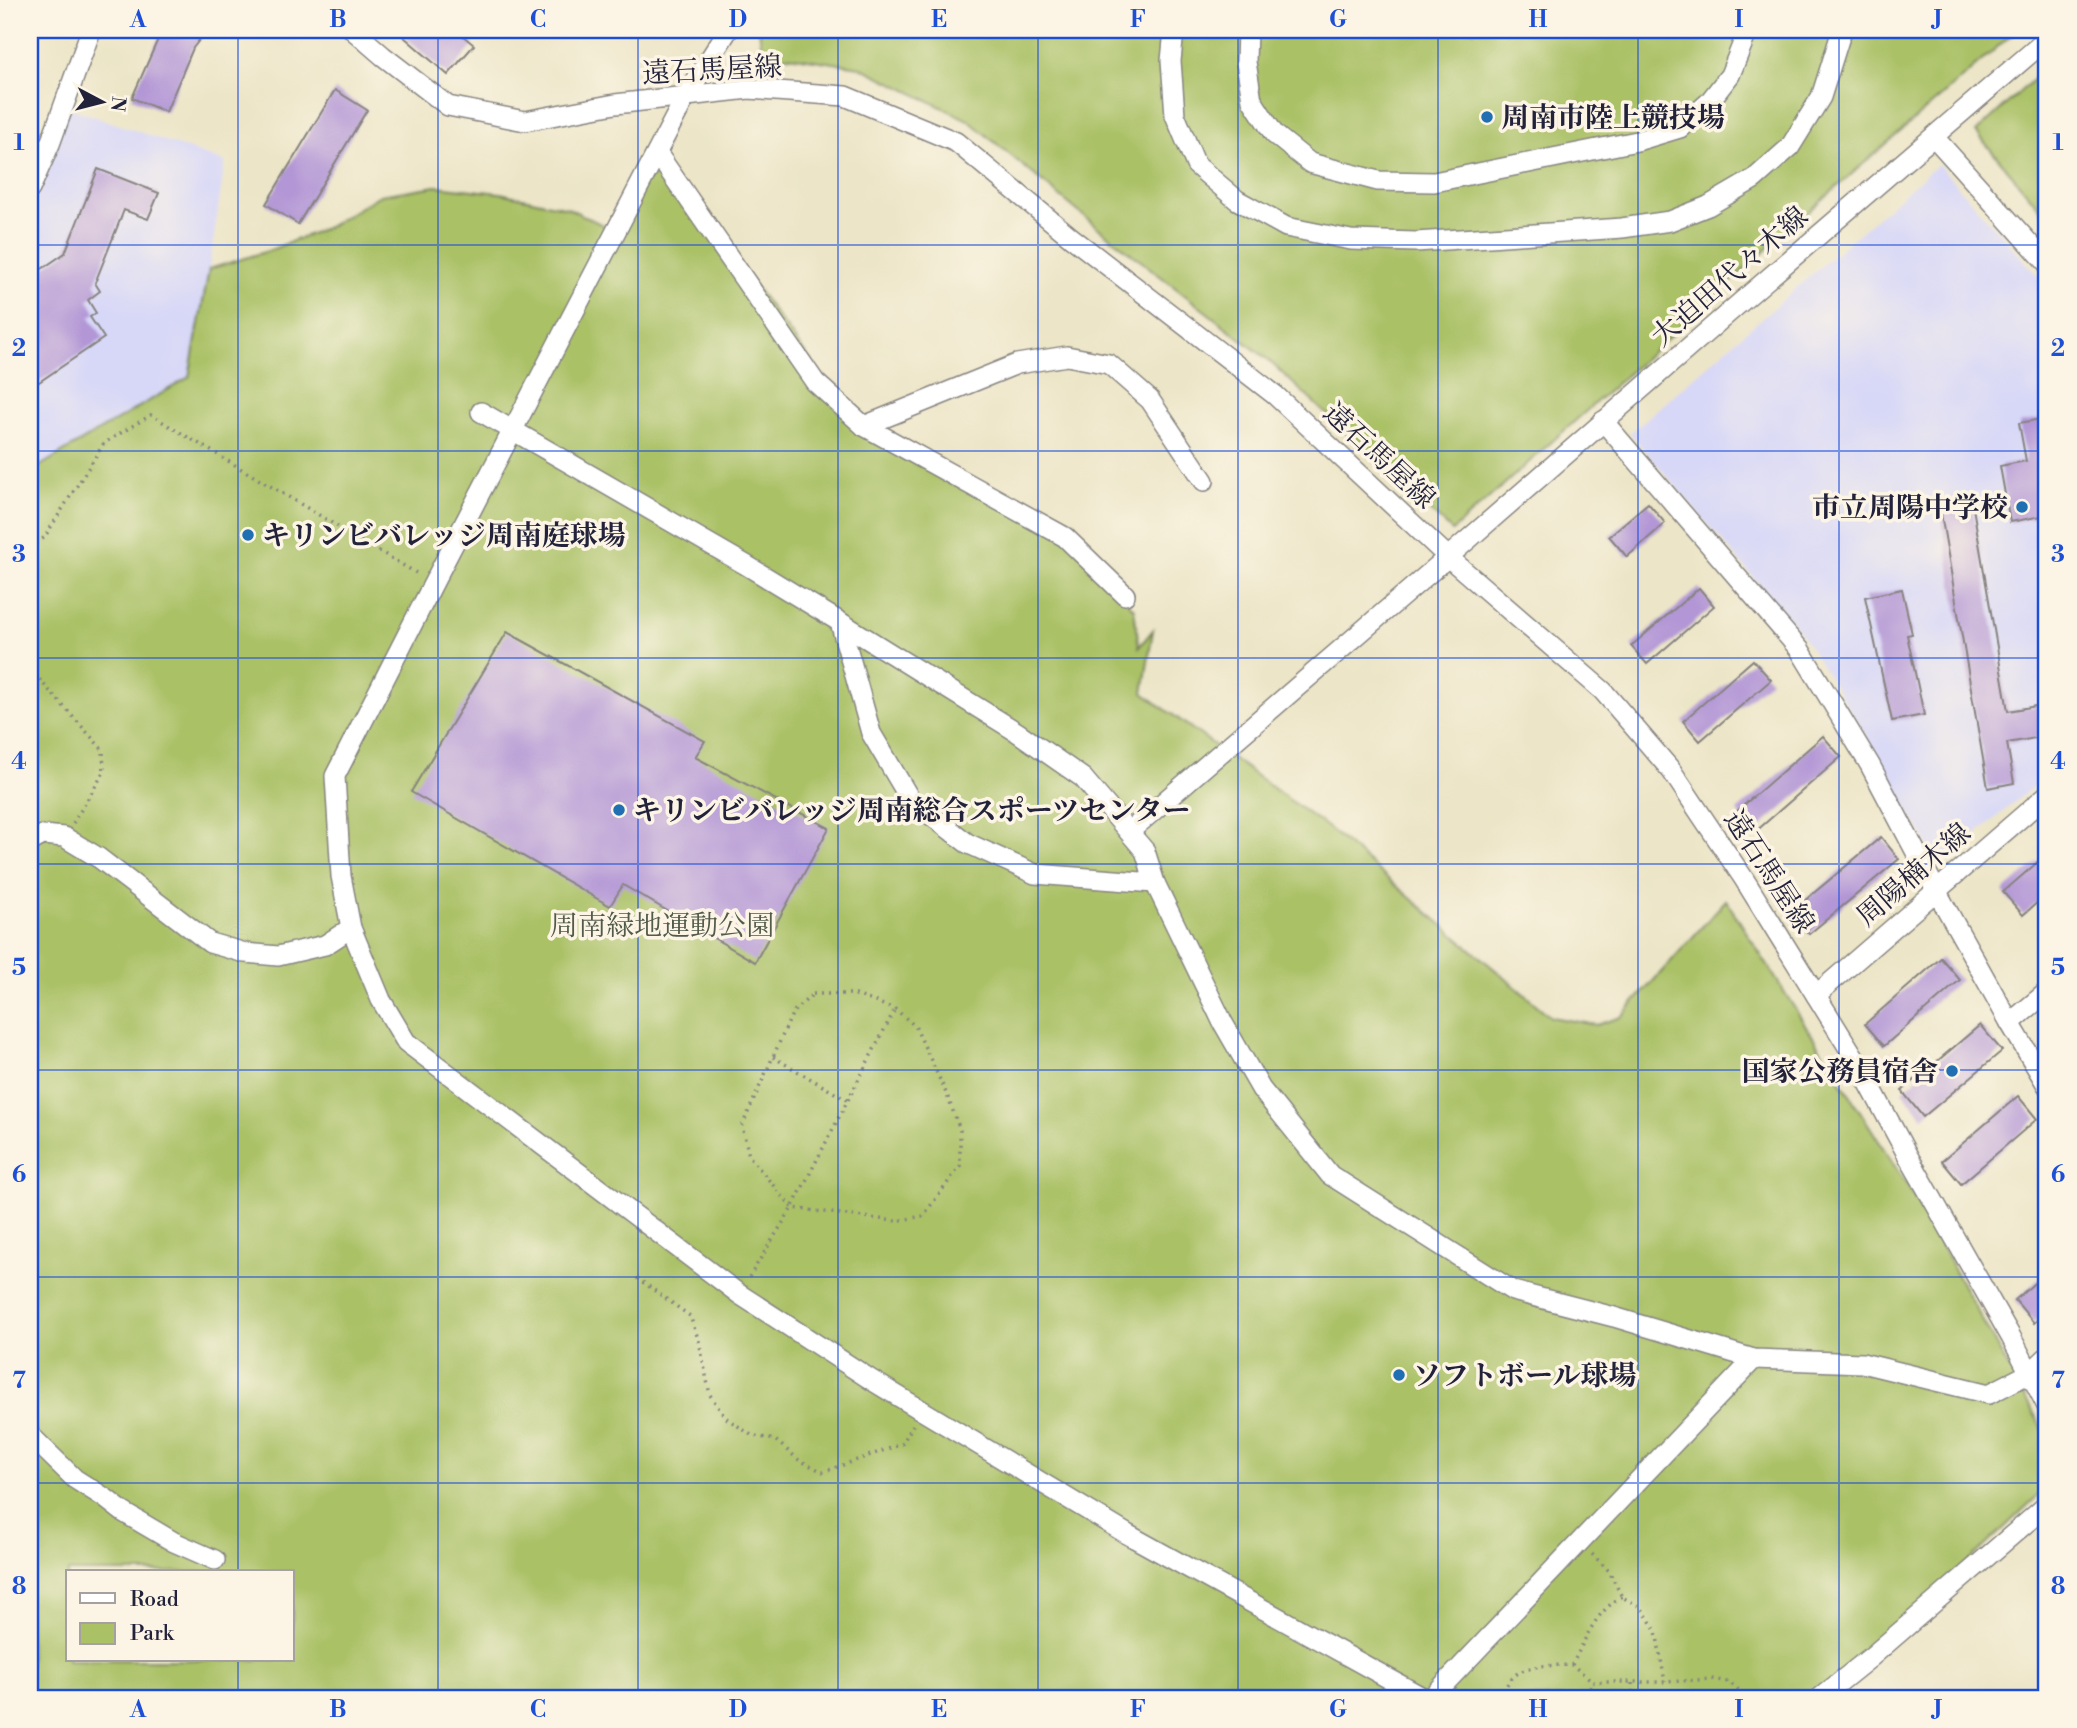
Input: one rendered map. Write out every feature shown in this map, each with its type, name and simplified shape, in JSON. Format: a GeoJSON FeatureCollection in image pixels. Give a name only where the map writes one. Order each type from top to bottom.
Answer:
{"type":"FeatureCollection","features":[{"type":"Feature","properties":{"kind":"street"},"geometry":{"type":"LineString","coordinates":[[30,190],[50,144],[91,30]]}},
{"type":"Feature","properties":{"kind":"street","name":"遠石馬屋線"},"geometry":{"type":"LineString","coordinates":[[353,30],[448,106],[525,121],[615,104],[749,89],[845,96],[956,142],[1072,238],[1275,395],[1448,558],[1603,691],[1671,771],[1744,879],[1858,1063],[2047,1406]]}},
{"type":"Feature","properties":{"kind":"street"},"geometry":{"type":"LineString","coordinates":[[728,30],[686,96],[335,776],[341,876],[351,928],[381,1000],[406,1042],[739,1294],[922,1411],[1127,1534],[1424,1698]]}},
{"type":"Feature","properties":{"kind":"street"},"geometry":{"type":"LineString","coordinates":[[1174,30],[1171,61],[1175,115],[1196,165],[1237,200],[1286,227],[1350,240],[1416,242],[1622,228],[1670,220],[1708,206],[1754,179],[1790,148],[1821,97],[1842,30]]}},
{"type":"Feature","properties":{"kind":"street"},"geometry":{"type":"LineString","coordinates":[[1247,30],[1246,62],[1252,100],[1274,134],[1310,163],[1378,181],[1434,182],[1637,141],[1680,128],[1709,102],[1730,75],[1746,35],[1745,30]]}},
{"type":"Feature","properties":{"kind":"street","name":"大迫田代々木線"},"geometry":{"type":"LineString","coordinates":[[1130,831],[2047,40]]}},
{"type":"Feature","properties":{"kind":"street"},"geometry":{"type":"LineString","coordinates":[[1934,137],[2047,263]]}},
{"type":"Feature","properties":{"kind":"street"},"geometry":{"type":"LineString","coordinates":[[657,153],[816,383],[863,426],[1065,537],[1125,595]]}},
{"type":"Feature","properties":{"kind":"street"},"geometry":{"type":"LineString","coordinates":[[863,426],[1017,364],[1067,356],[1109,364],[1150,400],[1204,481]]}},
{"type":"Feature","properties":{"kind":"street"},"geometry":{"type":"LineString","coordinates":[[481,412],[840,622],[1017,732],[1083,778],[1145,851],[1155,883],[1223,1023],[1261,1089],[1329,1175],[1513,1291],[1614,1317],[1754,1359],[1862,1363],[1989,1394],[2030,1373],[2047,1357]]}},
{"type":"Feature","properties":{"kind":"street"},"geometry":{"type":"LineString","coordinates":[[1603,421],[1800,650],[1870,765],[1937,892],[2047,1085]]}},
{"type":"Feature","properties":{"kind":"street"},"geometry":{"type":"LineString","coordinates":[[840,622],[871,733],[910,799],[967,843],[1035,874],[1155,883]]}},
{"type":"Feature","properties":{"kind":"street","name":"周陽楠木線"},"geometry":{"type":"LineString","coordinates":[[1815,995],[2047,795]]}},
{"type":"Feature","properties":{"kind":"street"},"geometry":{"type":"LineString","coordinates":[[30,842],[43,835],[64,837],[99,858],[210,943],[245,953],[278,956],[325,945],[351,928]]}},
{"type":"Feature","properties":{"kind":"street"},"geometry":{"type":"LineString","coordinates":[[2010,1023],[2047,992]]}},
{"type":"Feature","properties":{"kind":"street"},"geometry":{"type":"LineString","coordinates":[[1431,1698],[1754,1359]]}},
{"type":"Feature","properties":{"kind":"street"},"geometry":{"type":"LineString","coordinates":[[30,1435],[75,1479],[123,1512],[174,1542],[215,1560]]}},
{"type":"Feature","properties":{"kind":"street"},"geometry":{"type":"LineString","coordinates":[[1821,1698],[2047,1505]]}},
{"type":"Feature","properties":{"kind":"path"},"geometry":{"type":"LineString","coordinates":[[30,546],[44,538],[104,443],[151,415],[433,583]]}},
{"type":"Feature","properties":{"kind":"path"},"geometry":{"type":"LineString","coordinates":[[30,669],[103,750],[103,772],[64,837]]}},
{"type":"Feature","properties":{"kind":"path"},"geometry":{"type":"LineString","coordinates":[[813,994],[853,995],[895,1009],[915,1026],[947,1095],[961,1130],[960,1166],[923,1216],[895,1221],[792,1208],[749,1156],[742,1126],[793,1012],[813,994]]}},
{"type":"Feature","properties":{"kind":"path"},"geometry":{"type":"LineString","coordinates":[[739,1294],[792,1208],[895,1009]]}},
{"type":"Feature","properties":{"kind":"path"},"geometry":{"type":"LineString","coordinates":[[773,1058],[848,1100]]}},
{"type":"Feature","properties":{"kind":"path"},"geometry":{"type":"LineString","coordinates":[[637,1279],[690,1316],[699,1341],[710,1395],[726,1418],[751,1435],[775,1440],[799,1460],[823,1472],[902,1444],[922,1411]]}},
{"type":"Feature","properties":{"kind":"path"},"geometry":{"type":"LineString","coordinates":[[1580,1542],[1609,1571],[1622,1597],[1641,1607],[1656,1631],[1665,1682]]}},
{"type":"Feature","properties":{"kind":"path"},"geometry":{"type":"LineString","coordinates":[[1572,1665],[1594,1623],[1622,1597]]}},
{"type":"Feature","properties":{"kind":"path"},"geometry":{"type":"LineString","coordinates":[[1502,1698],[1513,1677],[1527,1667],[1572,1665],[1594,1682],[1712,1679],[1729,1682],[1741,1692]]}},
{"type":"Feature","properties":{"kind":"path"},"geometry":{"type":"LineString","coordinates":[[1581,1698],[1594,1682]]}},
{"type":"Feature","properties":{"kind":"path"},"geometry":{"type":"LineString","coordinates":[[1632,1683],[1633,1698]]}},
{"type":"Feature","properties":{"kind":"shaded area"},"geometry":{"type":"Polygon","coordinates":[[[62,105],[225,162],[189,377],[30,472],[30,191],[62,105]]]}},
{"type":"Feature","properties":{"kind":"shaded area"},"geometry":{"type":"Polygon","coordinates":[[[1938,164],[2047,286],[2047,775],[1939,865],[1865,734],[1801,633],[1630,433],[1938,164]]]}},
{"type":"Feature","properties":{"kind":"green space"},"geometry":{"type":"Polygon","coordinates":[[[759,30],[2017,30],[1822,200],[1452,531],[1267,359],[1092,223],[968,120],[860,67],[762,52],[759,30]]]}},
{"type":"Feature","properties":{"kind":"green space"},"geometry":{"type":"Polygon","coordinates":[[[2047,67],[2047,217],[1976,132],[2047,67]]]}},
{"type":"Feature","properties":{"kind":"green space","name":"周南緑地運動公園"},"geometry":{"type":"Polygon","coordinates":[[[656,155],[854,418],[1070,538],[1134,609],[1139,647],[1153,630],[1143,693],[1328,828],[1551,1017],[1597,1025],[1621,1017],[1726,900],[1910,1190],[2047,1437],[2047,1487],[1853,1671],[1818,1698],[30,1698],[30,472],[189,377],[209,269],[268,251],[328,227],[380,195],[436,186],[500,193],[568,208],[619,233],[656,155]]]}},
{"type":"Feature","properties":{"kind":"building"},"geometry":{"type":"Polygon","coordinates":[[[162,30],[207,30],[193,48],[166,112],[132,98],[162,30]]]}},
{"type":"Feature","properties":{"kind":"building"},"geometry":{"type":"Polygon","coordinates":[[[396,30],[456,30],[474,45],[448,75],[396,30]]]}},
{"type":"Feature","properties":{"kind":"building"},"geometry":{"type":"Polygon","coordinates":[[[335,90],[367,110],[298,224],[266,204],[335,90]]]}},
{"type":"Feature","properties":{"kind":"building"},"geometry":{"type":"Polygon","coordinates":[[[98,169],[159,193],[148,219],[124,210],[95,283],[100,291],[88,300],[96,313],[90,317],[104,338],[30,388],[30,277],[65,253],[98,169]]]}},
{"type":"Feature","properties":{"kind":"building"},"geometry":{"type":"Polygon","coordinates":[[[2047,418],[2047,515],[2010,522],[2000,466],[2026,461],[2019,423],[2047,418]]]}},
{"type":"Feature","properties":{"kind":"building"},"geometry":{"type":"Polygon","coordinates":[[[1972,502],[2008,711],[2047,704],[2047,736],[2007,743],[2014,783],[1988,788],[1940,508],[1972,502]]]}},
{"type":"Feature","properties":{"kind":"building"},"geometry":{"type":"Polygon","coordinates":[[[1648,503],[1665,523],[1627,557],[1609,536],[1648,503]]]}},
{"type":"Feature","properties":{"kind":"building"},"geometry":{"type":"Polygon","coordinates":[[[1699,588],[1714,606],[1647,664],[1631,646],[1699,588]]]}},
{"type":"Feature","properties":{"kind":"building"},"geometry":{"type":"Polygon","coordinates":[[[1902,589],[1912,634],[1907,635],[1924,715],[1892,721],[1865,597],[1902,589]]]}},
{"type":"Feature","properties":{"kind":"building","name":"キリンビバレッジ周南総合スポーツセンター"},"geometry":{"type":"Polygon","coordinates":[[[507,632],[705,741],[695,757],[829,828],[755,962],[623,885],[610,906],[411,792],[507,632]]]}},
{"type":"Feature","properties":{"kind":"building"},"geometry":{"type":"Polygon","coordinates":[[[1753,660],[1771,680],[1700,741],[1683,721],[1753,660]]]}},
{"type":"Feature","properties":{"kind":"building"},"geometry":{"type":"Polygon","coordinates":[[[1823,736],[1841,757],[1755,832],[1737,811],[1823,736]]]}},
{"type":"Feature","properties":{"kind":"building"},"geometry":{"type":"Polygon","coordinates":[[[1881,837],[1899,859],[1809,934],[1791,912],[1881,837]]]}},
{"type":"Feature","properties":{"kind":"building"},"geometry":{"type":"Polygon","coordinates":[[[2047,854],[2047,894],[2023,915],[2003,892],[2047,854]]]}},
{"type":"Feature","properties":{"kind":"building"},"geometry":{"type":"Polygon","coordinates":[[[1941,958],[1960,980],[1884,1046],[1865,1024],[1941,958]]]}},
{"type":"Feature","properties":{"kind":"building","name":"国家公務員宿舎"},"geometry":{"type":"Polygon","coordinates":[[[1980,1025],[2002,1051],[1923,1117],[1902,1091],[1980,1025]]]}},
{"type":"Feature","properties":{"kind":"building"},"geometry":{"type":"Polygon","coordinates":[[[2018,1096],[2037,1119],[1961,1184],[1942,1161],[2018,1096]]]}},
{"type":"Feature","properties":{"kind":"building"},"geometry":{"type":"Polygon","coordinates":[[[2047,1272],[2047,1311],[2034,1323],[2015,1300],[2047,1272]]]}},
{"type":"Feature","properties":{"kind":"place","name":"周南市陸上競技場"},"geometry":{"type":"Point","coordinates":[1487,117]}},
{"type":"Feature","properties":{"kind":"place","name":"市立周陽中学校"},"geometry":{"type":"Point","coordinates":[2022,507]}},
{"type":"Feature","properties":{"kind":"place","name":"キリンビバレッジ周南庭球場"},"geometry":{"type":"Point","coordinates":[248,535]}},
{"type":"Feature","properties":{"kind":"place","name":"キリンビバレッジ周南総合スポーツセンター"},"geometry":{"type":"Point","coordinates":[619,810]}},
{"type":"Feature","properties":{"kind":"place","name":"国家公務員宿舎"},"geometry":{"type":"Point","coordinates":[1952,1071]}},
{"type":"Feature","properties":{"kind":"place","name":"ソフトボール球場"},"geometry":{"type":"Point","coordinates":[1399,1375]}}]}
